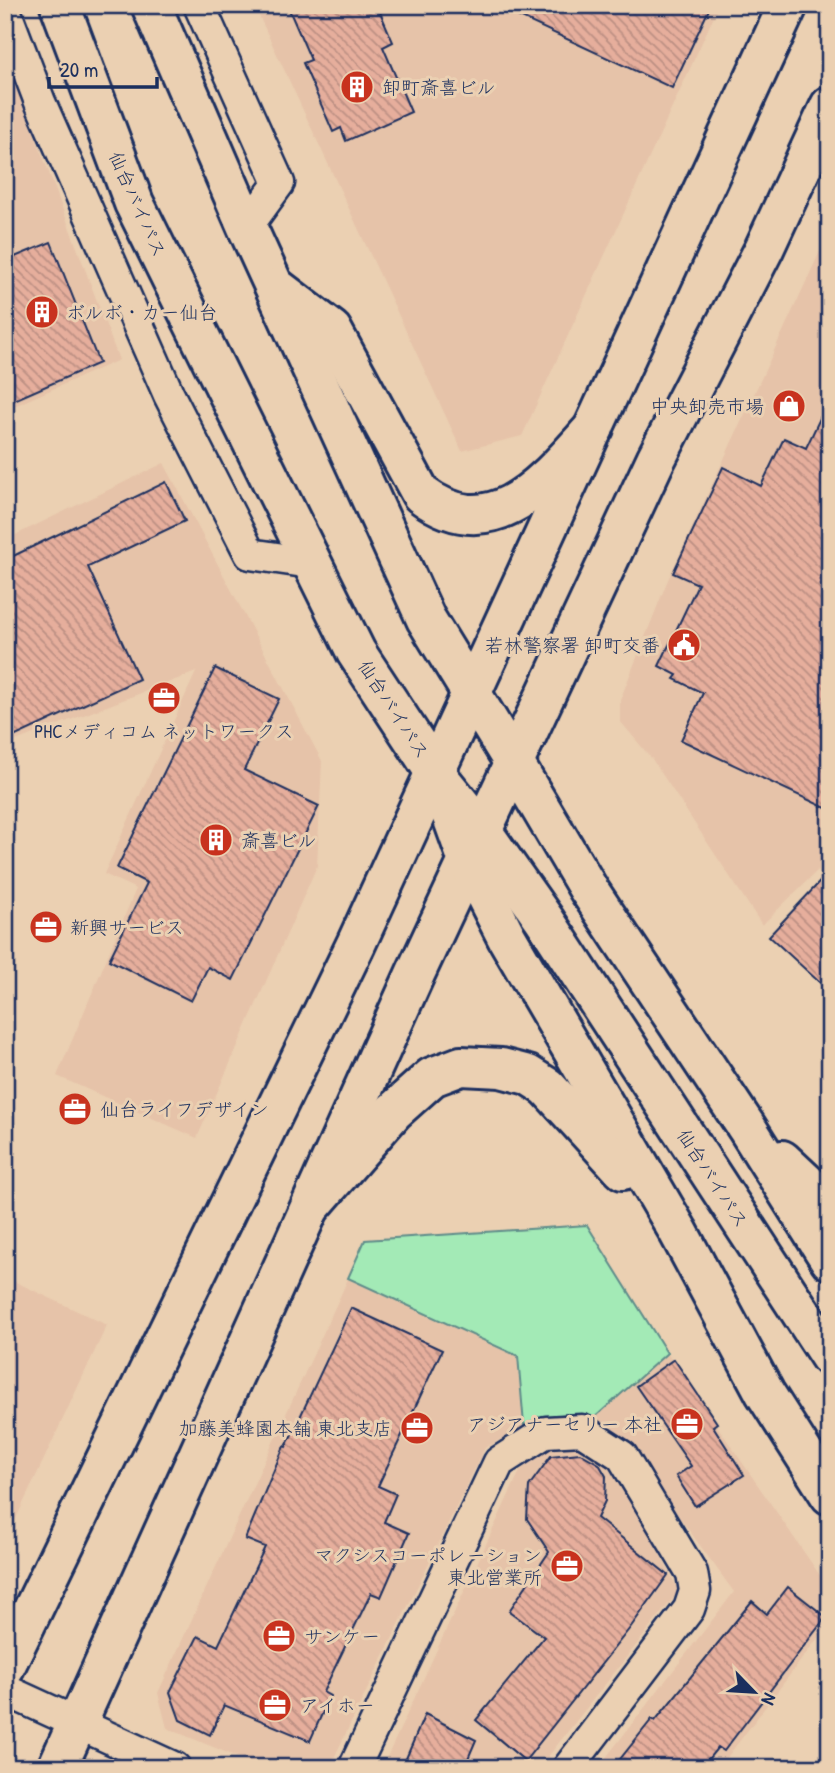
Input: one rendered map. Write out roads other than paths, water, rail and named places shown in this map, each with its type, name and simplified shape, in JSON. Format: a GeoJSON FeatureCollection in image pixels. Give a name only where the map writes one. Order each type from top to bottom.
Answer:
{"type":"FeatureCollection","features":[{"type":"Feature","properties":{"kind":"main road","name":"仙台バイパス"},"geometry":{"type":"LineString","coordinates":[[60,5],[134,203],[356,652],[436,774],[475,846],[544,919],[830,1357]]}},
{"type":"Feature","properties":{"kind":"main road"},"geometry":{"type":"LineString","coordinates":[[151,5],[247,227],[426,619],[589,890],[747,1128],[830,1261]]}},
{"type":"Feature","properties":{"kind":"main road"},"geometry":{"type":"LineString","coordinates":[[5,1667],[356,944],[788,5]]}},
{"type":"Feature","properties":{"kind":"main road"},"geometry":{"type":"LineString","coordinates":[[57,1768],[475,846],[656,459],[764,249],[830,106]]}},
{"type":"Feature","properties":{"kind":"main road"},"geometry":{"type":"LineString","coordinates":[[273,285],[332,330],[421,494],[437,506],[471,516],[501,510],[523,498],[556,469],[594,428]]}},
{"type":"Feature","properties":{"kind":"main road"},"geometry":{"type":"LineString","coordinates":[[475,846],[508,938],[678,1231],[765,1393],[830,1495]]}},
{"type":"Feature","properties":{"kind":"main road"},"geometry":{"type":"LineString","coordinates":[[313,1204],[394,1111],[432,1077],[461,1066],[500,1068],[528,1075],[547,1087],[678,1231]]}},
{"type":"Feature","properties":{"kind":"main road"},"geometry":{"type":"LineString","coordinates":[[747,1128],[830,1205]]}},
{"type":"Feature","properties":{"kind":"street"},"geometry":{"type":"LineString","coordinates":[[199,5],[279,183],[247,227]]}},
{"type":"Feature","properties":{"kind":"street"},"geometry":{"type":"LineString","coordinates":[[5,10],[40,102],[169,396],[250,554],[311,563]]}},
{"type":"Feature","properties":{"kind":"street"},"geometry":{"type":"LineString","coordinates":[[354,1768],[499,1462],[546,1432],[582,1430],[622,1456],[692,1573],[695,1591],[689,1609],[568,1768]]}},
{"type":"Feature","properties":{"kind":"street"},"geometry":{"type":"LineString","coordinates":[[5,1690],[175,1768]]}},
{"type":"Feature","properties":{"kind":"place","name":"卸町斎喜ビル"},"geometry":{"type":"Point","coordinates":[357,87]}},
{"type":"Feature","properties":{"kind":"place","name":"ボルボ・カー仙台"},"geometry":{"type":"Point","coordinates":[42,312]}},
{"type":"Feature","properties":{"kind":"place","name":"中央卸売市場"},"geometry":{"type":"Point","coordinates":[789,406]}},
{"type":"Feature","properties":{"kind":"place","name":"若林警察署 卸町交番"},"geometry":{"type":"Point","coordinates":[684,645]}},
{"type":"Feature","properties":{"kind":"place","name":"PHCメディコム ネットワークス"},"geometry":{"type":"Point","coordinates":[164,698]}},
{"type":"Feature","properties":{"kind":"place","name":"斎喜ビル"},"geometry":{"type":"Point","coordinates":[216,840]}},
{"type":"Feature","properties":{"kind":"place","name":"新興サービス"},"geometry":{"type":"Point","coordinates":[46,927]}},
{"type":"Feature","properties":{"kind":"place","name":"仙台ライフデザイン"},"geometry":{"type":"Point","coordinates":[75,1109]}},
{"type":"Feature","properties":{"kind":"place","name":"アジアナーセリー 本社"},"geometry":{"type":"Point","coordinates":[687,1424]}},
{"type":"Feature","properties":{"kind":"place","name":"加藤美蜂園本舗 東北支店"},"geometry":{"type":"Point","coordinates":[417,1428]}},
{"type":"Feature","properties":{"kind":"place","name":"マクシスコーポレーション 東北営業所"},"geometry":{"type":"Point","coordinates":[567,1566]}},
{"type":"Feature","properties":{"kind":"place","name":"サンケー"},"geometry":{"type":"Point","coordinates":[279,1636]}},
{"type":"Feature","properties":{"kind":"place","name":"アイホー"},"geometry":{"type":"Point","coordinates":[275,1705]}}]}
